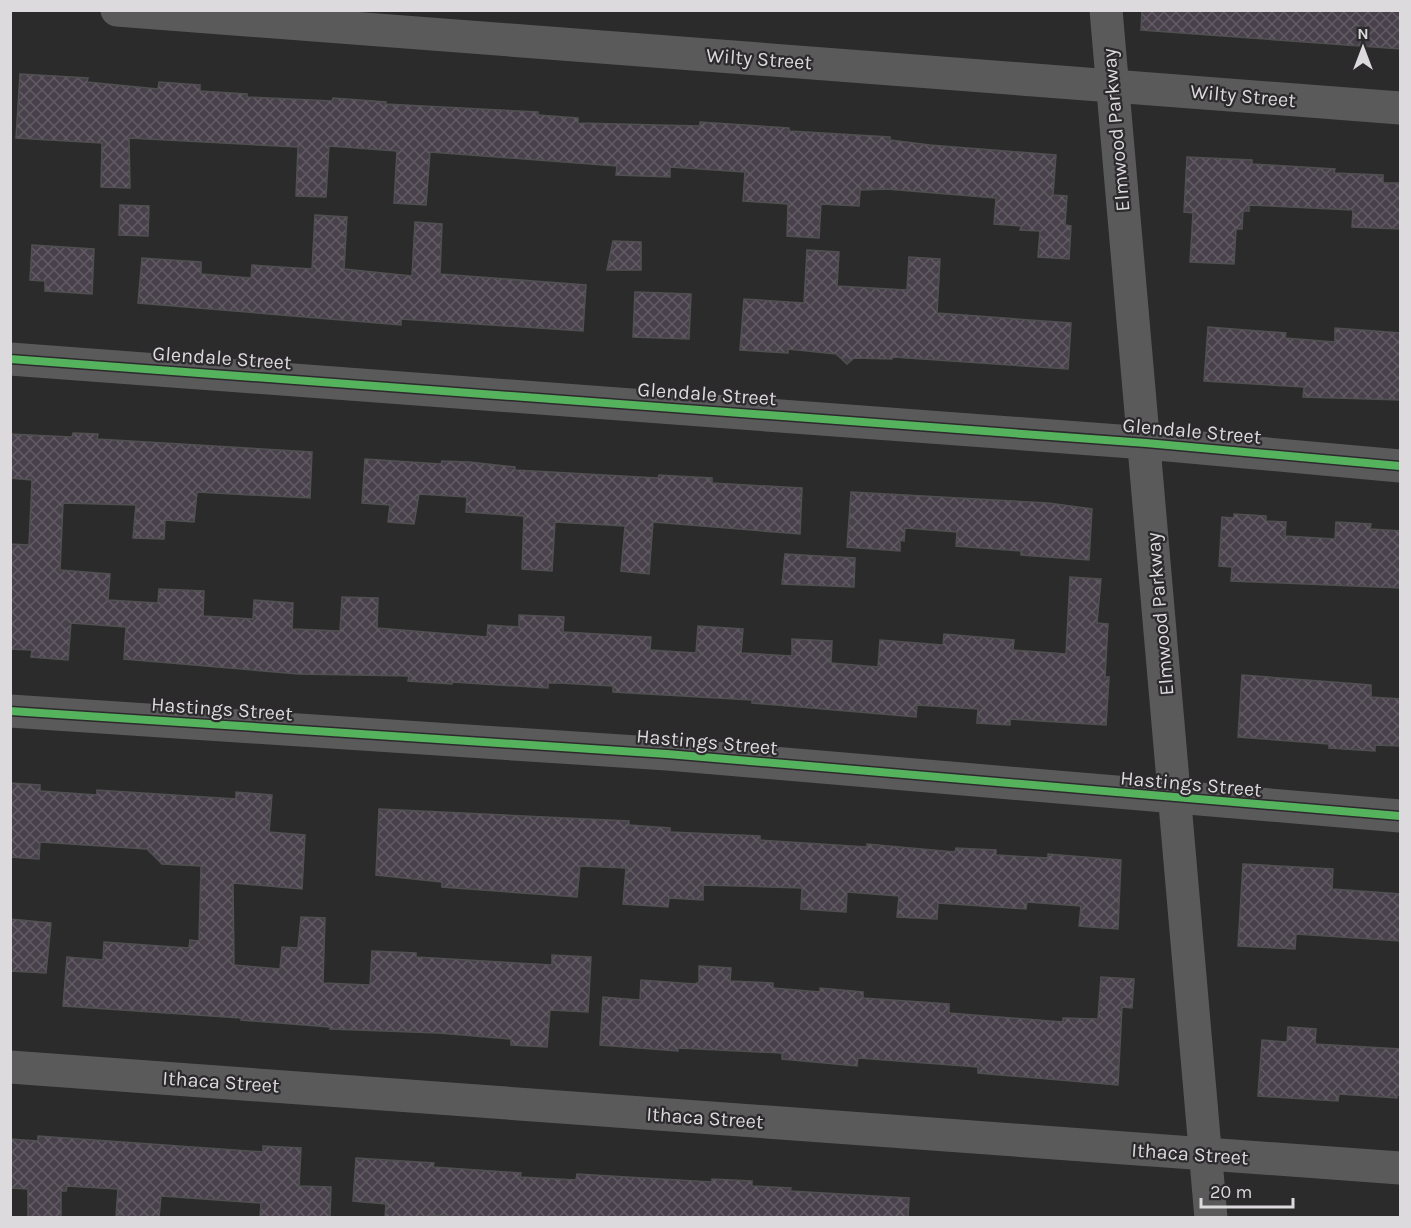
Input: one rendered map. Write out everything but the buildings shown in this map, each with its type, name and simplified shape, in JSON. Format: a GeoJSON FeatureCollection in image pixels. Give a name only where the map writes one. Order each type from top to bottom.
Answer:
{"type":"FeatureCollection","features":[{"type":"Feature","properties":{"kind":"street","name":"Wilty Street"},"geometry":{"type":"LineString","coordinates":[[117,10],[1401,108]]}},
{"type":"Feature","properties":{"kind":"street","name":"Elmwood Parkway"},"geometry":{"type":"LineString","coordinates":[[1106,10],[1146,443],[1211,1218]]}},
{"type":"Feature","properties":{"kind":"street","name":"Glendale Street"},"geometry":{"type":"LineString","coordinates":[[10,359],[1146,443],[1401,466]]}},
{"type":"Feature","properties":{"kind":"street","name":"Hastings Street"},"geometry":{"type":"LineString","coordinates":[[10,711],[667,754],[1176,799],[1401,816]]}},
{"type":"Feature","properties":{"kind":"street","name":"Ithaca Street"},"geometry":{"type":"LineString","coordinates":[[10,1067],[1401,1168]]}},
{"type":"Feature","properties":{"kind":"cycle path"},"geometry":{"type":"LineString","coordinates":[[10,359],[1146,443],[1400,466]]}},
{"type":"Feature","properties":{"kind":"cycle path"},"geometry":{"type":"LineString","coordinates":[[10,711],[667,754],[1400,816]]}}]}
